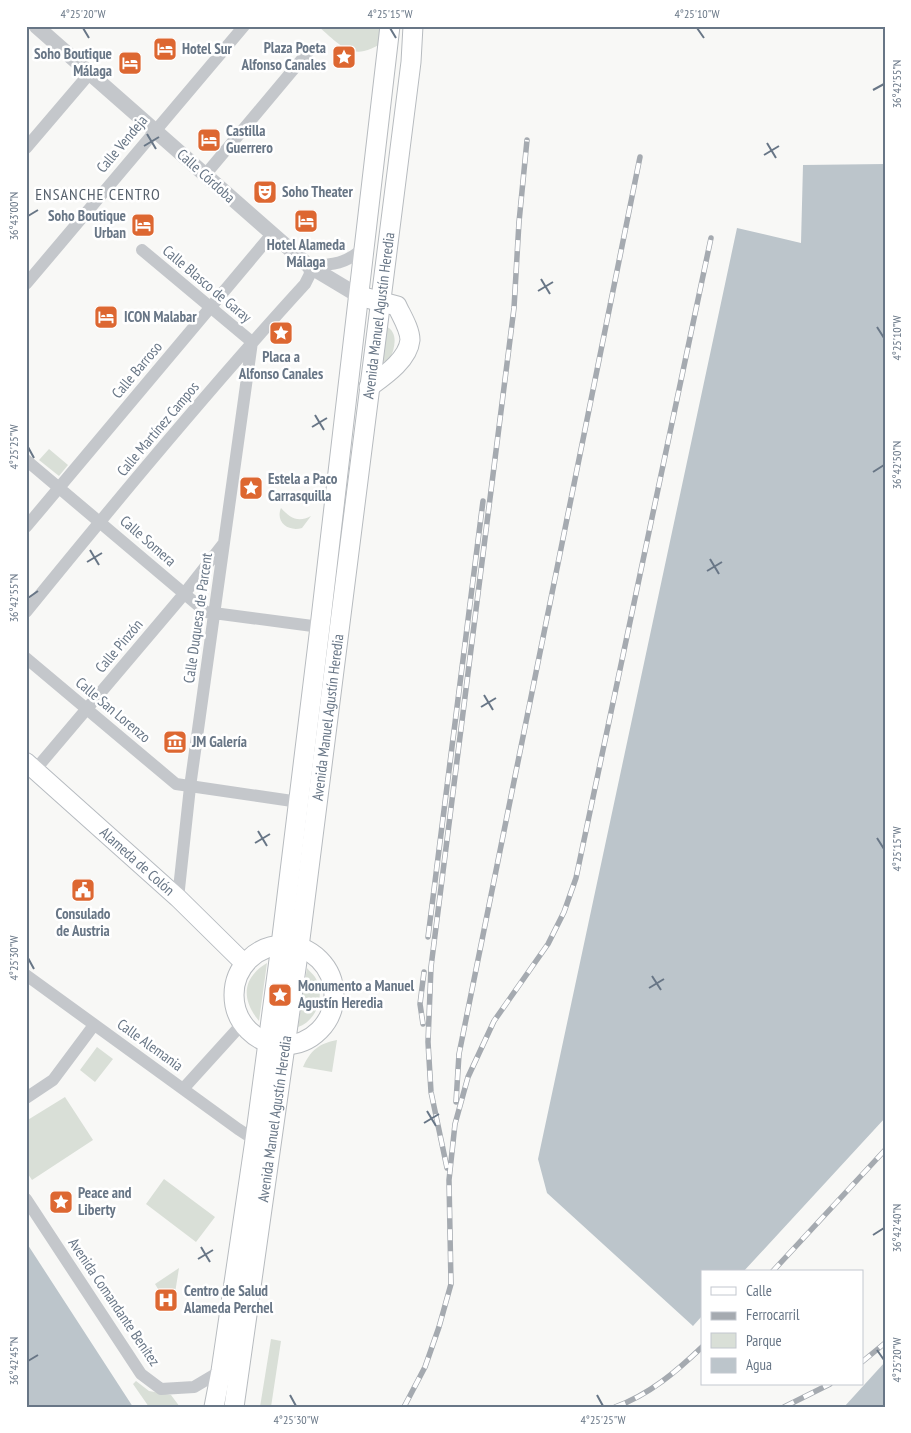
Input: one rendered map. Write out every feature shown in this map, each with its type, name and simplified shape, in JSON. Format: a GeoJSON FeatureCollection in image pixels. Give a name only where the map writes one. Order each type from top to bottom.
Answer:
{"type":"FeatureCollection","features":[{"type":"Feature","properties":{"kind":"main road","name":"Avenida Manuel Agustín Heredia"},"geometry":{"type":"LineString","coordinates":[[290,946],[299,802],[390,26]]}},
{"type":"Feature","properties":{"kind":"main road","name":"Avenida Manuel Agustín Heredia"},"geometry":{"type":"LineString","coordinates":[[234,1407],[244,1349],[276,1044],[369,388],[411,62],[413,26]]}},
{"type":"Feature","properties":{"kind":"main road"},"geometry":{"type":"LineString","coordinates":[[358,296],[380,300],[397,306],[410,339],[402,359],[369,388]]}},
{"type":"Feature","properties":{"kind":"main road","name":"Alameda de Colón"},"geometry":{"type":"LineString","coordinates":[[31,766],[178,898],[245,964]]}},
{"type":"Feature","properties":{"kind":"main road"},"geometry":{"type":"LineString","coordinates":[[290,946],[312,954],[323,964],[331,976],[334,1003],[324,1026],[313,1036],[300,1043],[276,1044],[251,1034],[242,1024],[234,1002],[234,988],[238,975],[255,954],[268,948],[290,946]]}},
{"type":"Feature","properties":{"kind":"main road","name":"Avenida Manuel Agustín Heredia"},"geometry":{"type":"LineString","coordinates":[[214,1407],[256,1140],[276,1044]]}},
{"type":"Feature","properties":{"kind":"street","name":"Calle Córdoba"},"geometry":{"type":"LineString","coordinates":[[36,26],[309,266],[358,296]]}},
{"type":"Feature","properties":{"kind":"street","name":"Calle Vendeja"},"geometry":{"type":"LineString","coordinates":[[26,284],[244,26]]}},
{"type":"Feature","properties":{"kind":"street"},"geometry":{"type":"LineString","coordinates":[[204,175],[308,52]]}},
{"type":"Feature","properties":{"kind":"street"},"geometry":{"type":"LineString","coordinates":[[26,148],[90,73]]}},
{"type":"Feature","properties":{"kind":"street","name":"Calle Barroso"},"geometry":{"type":"LineString","coordinates":[[26,527],[272,234]]}},
{"type":"Feature","properties":{"kind":"street"},"geometry":{"type":"LineString","coordinates":[[309,266],[336,264],[354,257],[364,247]]}},
{"type":"Feature","properties":{"kind":"street","name":"Calle Blasco de Garay"},"geometry":{"type":"LineString","coordinates":[[142,250],[252,342]]}},
{"type":"Feature","properties":{"kind":"street","name":"Calle Martínez Campos"},"geometry":{"type":"LineString","coordinates":[[26,612],[100,521],[252,342],[305,284],[310,274],[309,266]]}},
{"type":"Feature","properties":{"kind":"street","name":"Calle Duquesa de Parcent"},"geometry":{"type":"LineString","coordinates":[[178,898],[190,786],[252,342]]}},
{"type":"Feature","properties":{"kind":"street","name":"Calle Somera"},"geometry":{"type":"LineString","coordinates":[[26,460],[206,612],[320,627]]}},
{"type":"Feature","properties":{"kind":"street","name":"Calle Pinzón"},"geometry":{"type":"LineString","coordinates":[[31,766],[86,709],[184,594],[225,541]]}},
{"type":"Feature","properties":{"kind":"street","name":"Calle San Lorenzo"},"geometry":{"type":"LineString","coordinates":[[26,658],[176,784],[299,802]]}},
{"type":"Feature","properties":{"kind":"street","name":"Calle Alemania"},"geometry":{"type":"LineString","coordinates":[[26,975],[256,1140]]}},
{"type":"Feature","properties":{"kind":"street"},"geometry":{"type":"LineString","coordinates":[[183,1089],[242,1024]]}},
{"type":"Feature","properties":{"kind":"street"},"geometry":{"type":"LineString","coordinates":[[26,1098],[53,1080],[94,1025]]}},
{"type":"Feature","properties":{"kind":"street","name":"Avenida Comandante Benítez"},"geometry":{"type":"LineString","coordinates":[[26,1199],[141,1374],[161,1389],[194,1387],[221,1371]]}},
{"type":"Feature","properties":{"kind":"green space"},"geometry":{"type":"Polygon","coordinates":[[[318,26],[382,26],[379,45],[366,51],[358,52],[345,48],[318,26]]]}},
{"type":"Feature","properties":{"kind":"green space"},"geometry":{"type":"Polygon","coordinates":[[[385,326],[392,332],[395,340],[390,359],[381,363],[385,326]]]}},
{"type":"Feature","properties":{"kind":"green space"},"geometry":{"type":"Polygon","coordinates":[[[49,449],[68,465],[59,476],[39,460],[49,449]]]}},
{"type":"Feature","properties":{"kind":"green space"},"geometry":{"type":"Polygon","coordinates":[[[281,508],[294,518],[302,519],[311,516],[302,528],[292,529],[282,522],[280,518],[281,508]]]}},
{"type":"Feature","properties":{"kind":"green space"},"geometry":{"type":"Polygon","coordinates":[[[267,963],[259,1021],[249,1005],[247,989],[253,975],[267,963]]]}},
{"type":"Feature","properties":{"kind":"green space"},"geometry":{"type":"Polygon","coordinates":[[[307,968],[318,984],[320,991],[318,1006],[310,1019],[298,1027],[307,968]]]}},
{"type":"Feature","properties":{"kind":"green space"},"geometry":{"type":"Polygon","coordinates":[[[337,1040],[332,1072],[303,1067],[309,1056],[316,1049],[337,1040]]]}},
{"type":"Feature","properties":{"kind":"green space"},"geometry":{"type":"Polygon","coordinates":[[[97,1047],[113,1059],[95,1082],[80,1070],[97,1047]]]}},
{"type":"Feature","properties":{"kind":"green space"},"geometry":{"type":"Polygon","coordinates":[[[65,1097],[93,1140],[32,1180],[26,1171],[26,1121],[65,1097]]]}},
{"type":"Feature","properties":{"kind":"green space"},"geometry":{"type":"Polygon","coordinates":[[[164,1179],[215,1217],[196,1242],[146,1204],[164,1179]]]}},
{"type":"Feature","properties":{"kind":"green space"},"geometry":{"type":"Polygon","coordinates":[[[179,1268],[172,1312],[155,1284],[179,1268]]]}},
{"type":"Feature","properties":{"kind":"green space"},"geometry":{"type":"Polygon","coordinates":[[[271,1339],[281,1341],[271,1407],[260,1407],[271,1339]]]}},
{"type":"Feature","properties":{"kind":"green space"},"geometry":{"type":"Polygon","coordinates":[[[136,1381],[149,1391],[171,1395],[180,1407],[149,1407],[133,1384],[136,1381]]]}},
{"type":"Feature","properties":{"kind":"water"},"geometry":{"type":"Polygon","coordinates":[[[885,164],[885,1118],[745,1270],[701,1270],[701,1317],[693,1326],[547,1193],[538,1159],[737,228],[801,243],[803,165],[885,164]]]}},
{"type":"Feature","properties":{"kind":"water"},"geometry":{"type":"Polygon","coordinates":[[[26,1242],[133,1407],[26,1407],[26,1242]]]}},
{"type":"Feature","properties":{"kind":"water"},"geometry":{"type":"Polygon","coordinates":[[[885,1362],[885,1407],[844,1407],[885,1362]]]}},
{"type":"Feature","properties":{"kind":"railway"},"geometry":{"type":"LineString","coordinates":[[447,1168],[431,1092],[428,1042],[431,967],[514,308],[519,222],[527,140]]}},
{"type":"Feature","properties":{"kind":"railway"},"geometry":{"type":"LineString","coordinates":[[456,1102],[459,1054],[640,157]]}},
{"type":"Feature","properties":{"kind":"railway"},"geometry":{"type":"LineString","coordinates":[[404,1407],[425,1367],[451,1284],[449,1180],[455,1124],[468,1077],[494,1021],[548,944],[564,912],[576,878],[711,238]]}},
{"type":"Feature","properties":{"kind":"railway"},"geometry":{"type":"LineString","coordinates":[[428,937],[483,501]]}},
{"type":"Feature","properties":{"kind":"railway"},"geometry":{"type":"LineString","coordinates":[[423,1024],[420,1004],[424,972]]}},
{"type":"Feature","properties":{"kind":"railway"},"geometry":{"type":"LineString","coordinates":[[774,1270],[885,1150]]}},
{"type":"Feature","properties":{"kind":"railway"},"geometry":{"type":"LineString","coordinates":[[864,1360],[885,1343]]}},
{"type":"Feature","properties":{"kind":"railway"},"geometry":{"type":"LineString","coordinates":[[615,1407],[639,1396],[662,1382],[701,1348]]}},
{"type":"Feature","properties":{"kind":"railway"},"geometry":{"type":"LineString","coordinates":[[784,1407],[826,1386]]}},
{"type":"Feature","properties":{"kind":"place","name":"Hotel Sur"},"geometry":{"type":"Point","coordinates":[165,49]}},
{"type":"Feature","properties":{"kind":"place","name":"Plaza Poeta Alfonso Canales"},"geometry":{"type":"Point","coordinates":[344,57]}},
{"type":"Feature","properties":{"kind":"place","name":"Soho Boutique Málaga"},"geometry":{"type":"Point","coordinates":[130,63]}},
{"type":"Feature","properties":{"kind":"place","name":"Castilla Guerrero"},"geometry":{"type":"Point","coordinates":[209,140]}},
{"type":"Feature","properties":{"kind":"place","name":"Soho Theater"},"geometry":{"type":"Point","coordinates":[265,192]}},
{"type":"Feature","properties":{"kind":"place","name":"Hotel Alameda Málaga"},"geometry":{"type":"Point","coordinates":[306,221]}},
{"type":"Feature","properties":{"kind":"place","name":"Soho Boutique Urban"},"geometry":{"type":"Point","coordinates":[143,225]}},
{"type":"Feature","properties":{"kind":"place","name":"ICON Malabar"},"geometry":{"type":"Point","coordinates":[106,317]}},
{"type":"Feature","properties":{"kind":"place","name":"Placa a Alfonso Canales"},"geometry":{"type":"Point","coordinates":[281,333]}},
{"type":"Feature","properties":{"kind":"place","name":"Estela a Paco Carrasquilla"},"geometry":{"type":"Point","coordinates":[251,488]}},
{"type":"Feature","properties":{"kind":"place","name":"JM Galería"},"geometry":{"type":"Point","coordinates":[175,742]}},
{"type":"Feature","properties":{"kind":"place","name":"Consulado de Austria"},"geometry":{"type":"Point","coordinates":[83,890]}},
{"type":"Feature","properties":{"kind":"place","name":"Monumento a Manuel Agustín Heredia"},"geometry":{"type":"Point","coordinates":[280,995]}},
{"type":"Feature","properties":{"kind":"place","name":"Peace and Liberty"},"geometry":{"type":"Point","coordinates":[61,1202]}},
{"type":"Feature","properties":{"kind":"place","name":"Centro de Salud Alameda Perchel"},"geometry":{"type":"Point","coordinates":[166,1300]}},
{"type":"Feature","properties":{"kind":"district","name":"ENSANCHE CENTRO"},"geometry":{"type":"Point","coordinates":[98,194]}}]}
